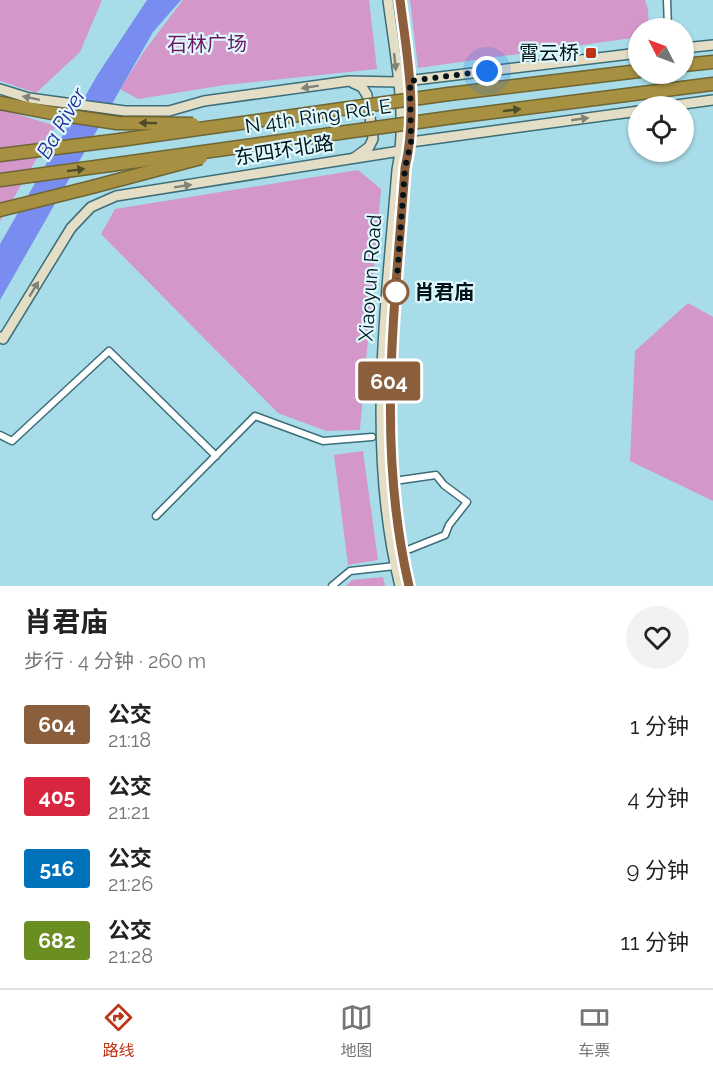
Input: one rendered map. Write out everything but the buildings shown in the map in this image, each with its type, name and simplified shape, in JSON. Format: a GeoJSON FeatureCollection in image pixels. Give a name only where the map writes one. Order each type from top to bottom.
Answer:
{"type":"FeatureCollection","features":[{"type":"Feature","properties":{"kind":"highway"},"geometry":{"type":"LineString","coordinates":[[694,64],[713,62]]}},
{"type":"Feature","properties":{"kind":"highway","name":"东四环北路"},"geometry":{"type":"LineString","coordinates":[[0,155],[449,94],[628,72]]}},
{"type":"Feature","properties":{"kind":"highway","name":"N 4th Ring Rd. E"},"geometry":{"type":"LineString","coordinates":[[0,180],[259,143],[713,84]]}},
{"type":"Feature","properties":{"kind":"highway"},"geometry":{"type":"LineString","coordinates":[[0,104],[60,109],[117,123],[228,125]]}},
{"type":"Feature","properties":{"kind":"highway"},"geometry":{"type":"LineString","coordinates":[[0,210],[259,143]]}},
{"type":"Feature","properties":{"kind":"street","name":"Xiaoyun Road"},"geometry":{"type":"LineString","coordinates":[[388,0],[398,82],[400,151],[396,170],[381,377],[384,477],[395,566],[400,586]]}},
{"type":"Feature","properties":{"kind":"street","name":"Xiaoyun Road"},"geometry":{"type":"LineString","coordinates":[[400,0],[410,81],[411,142],[405,168],[388,401],[394,501],[409,586]]}},
{"type":"Feature","properties":{"kind":"street"},"geometry":{"type":"LineString","coordinates":[[667,0],[668,18]]}},
{"type":"Feature","properties":{"kind":"street"},"geometry":{"type":"LineString","coordinates":[[694,47],[713,45]]}},
{"type":"Feature","properties":{"kind":"street"},"geometry":{"type":"LineString","coordinates":[[0,89],[60,109],[169,111],[204,101],[349,81],[410,81],[628,54]]}},
{"type":"Feature","properties":{"kind":"street"},"geometry":{"type":"LineString","coordinates":[[349,81],[362,87],[367,95],[373,139],[369,147],[352,159]]}},
{"type":"Feature","properties":{"kind":"street"},"geometry":{"type":"LineString","coordinates":[[694,103],[713,100]]}},
{"type":"Feature","properties":{"kind":"street"},"geometry":{"type":"LineString","coordinates":[[411,142],[628,112]]}},
{"type":"Feature","properties":{"kind":"street","name":"东四环北路"},"geometry":{"type":"LineString","coordinates":[[1,340],[71,228],[91,207],[116,196],[400,151],[411,142]]}},
{"type":"Feature","properties":{"kind":"street"},"geometry":{"type":"LineString","coordinates":[[0,435],[12,441],[109,351],[216,456]]}},
{"type":"Feature","properties":{"kind":"street"},"geometry":{"type":"LineString","coordinates":[[156,516],[255,416],[323,441],[372,436]]}},
{"type":"Feature","properties":{"kind":"street"},"geometry":{"type":"LineString","coordinates":[[401,480],[436,475],[444,485],[467,502],[449,525],[445,536],[410,549]]}},
{"type":"Feature","properties":{"kind":"street"},"geometry":{"type":"LineString","coordinates":[[332,586],[350,571],[395,566]]}},
{"type":"Feature","properties":{"kind":"green space"},"geometry":{"type":"Polygon","coordinates":[[[0,0],[102,0],[80,52],[36,93],[0,81],[0,0]]]}},
{"type":"Feature","properties":{"kind":"green space","name":"石林广场"},"geometry":{"type":"Polygon","coordinates":[[[183,0],[369,0],[377,69],[225,85],[138,99],[120,89],[145,50],[183,0]]]}},
{"type":"Feature","properties":{"kind":"green space"},"geometry":{"type":"Polygon","coordinates":[[[410,0],[645,0],[648,9],[648,18],[628,18],[628,39],[418,68],[410,0]]]}},
{"type":"Feature","properties":{"kind":"green space"},"geometry":{"type":"Polygon","coordinates":[[[0,109],[56,126],[0,221],[0,109]]]}},
{"type":"Feature","properties":{"kind":"green space"},"geometry":{"type":"Polygon","coordinates":[[[358,170],[381,189],[360,430],[326,431],[278,413],[101,234],[115,209],[358,170]]]}},
{"type":"Feature","properties":{"kind":"green space"},"geometry":{"type":"Polygon","coordinates":[[[688,303],[713,317],[713,501],[630,461],[635,351],[688,303]]]}},
{"type":"Feature","properties":{"kind":"green space"},"geometry":{"type":"Polygon","coordinates":[[[363,451],[378,560],[348,565],[334,455],[363,451]]]}},
{"type":"Feature","properties":{"kind":"green space"},"geometry":{"type":"Polygon","coordinates":[[[383,577],[385,586],[346,586],[352,580],[383,577]]]}},
{"type":"Feature","properties":{"kind":"water"},"geometry":{"type":"Polygon","coordinates":[[[147,0],[181,0],[153,32],[0,300],[0,244],[98,74],[147,0]]]}},
{"type":"Feature","properties":{"kind":"bus line","name":"604"},"geometry":{"type":"LineString","coordinates":[[400,0],[410,81],[411,142],[405,168],[388,401],[394,501],[409,586]]}},
{"type":"Feature","properties":{"kind":"place","name":"霄云桥"},"geometry":{"type":"Point","coordinates":[591,53]}},
{"type":"Feature","properties":{"kind":"place","name":"肖君庙"},"geometry":{"type":"Point","coordinates":[396,292]}},
{"type":"Feature","properties":{"kind":"route"},"geometry":{"type":"LineString","coordinates":[[396,292],[405,168],[411,142],[410,81],[487,71]]}},
{"type":"Feature","properties":{"kind":"water label","name":"Ba River"},"geometry":{"type":"Point","coordinates":[61,123]}}]}
